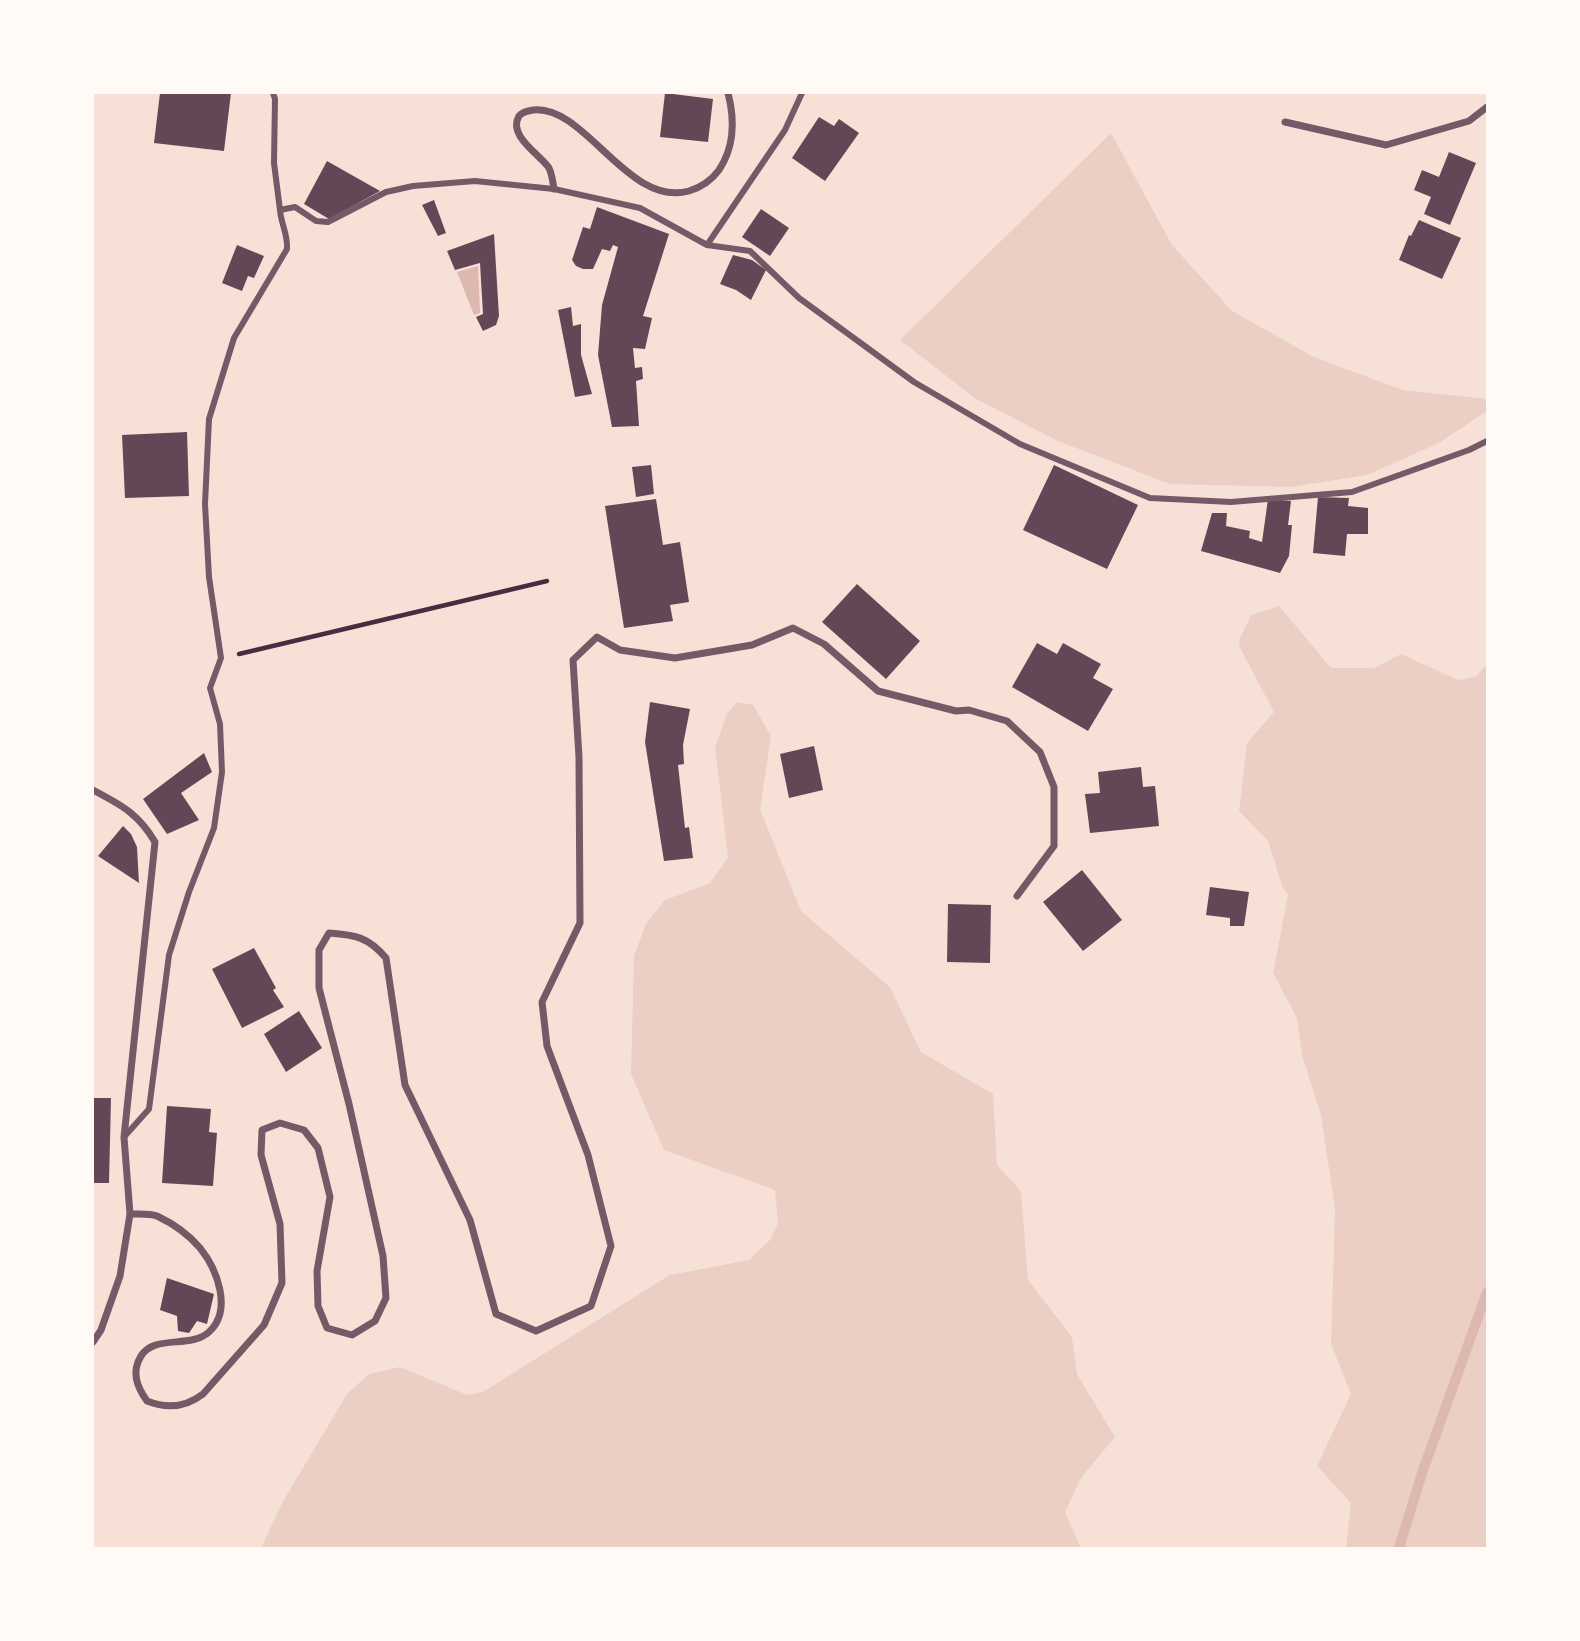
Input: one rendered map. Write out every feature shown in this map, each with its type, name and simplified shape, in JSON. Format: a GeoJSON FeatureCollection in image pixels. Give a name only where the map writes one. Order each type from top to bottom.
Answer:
{"type":"FeatureCollection","features":[{"type":"Feature","properties":{"kind":"street"},"geometry":{"type":"LineString","coordinates":[[124,1137],[149,1109],[169,955],[189,892],[214,828],[222,772],[220,724],[209,688],[221,658],[209,577],[205,504],[209,419],[234,338],[287,249],[288,234],[281,221],[274,163],[273,93]]}},
{"type":"Feature","properties":{"kind":"street"},"geometry":{"type":"LineString","coordinates":[[554,189],[550,169],[522,139],[517,124],[524,111],[540,109],[567,120],[635,177],[663,191],[679,194],[707,184],[727,156],[732,136],[732,110],[727,93]]}},
{"type":"Feature","properties":{"kind":"street"},"geometry":{"type":"LineString","coordinates":[[707,245],[785,130],[802,93]]}},
{"type":"Feature","properties":{"kind":"street"},"geometry":{"type":"LineString","coordinates":[[1284,122],[1386,145],[1469,121],[1487,107]]}},
{"type":"Feature","properties":{"kind":"street"},"geometry":{"type":"LineString","coordinates":[[280,210],[295,207],[316,220],[328,222],[386,192],[413,186],[475,181],[554,189],[640,208],[707,245],[750,251],[799,298],[851,338],[914,382],[1020,444],[1150,498],[1231,502],[1352,492],[1487,441]]}},
{"type":"Feature","properties":{"kind":"street"},"geometry":{"type":"LineString","coordinates":[[130,1214],[155,1214],[201,1248],[219,1284],[222,1301],[218,1319],[209,1332],[183,1343],[156,1344],[146,1349],[139,1358],[135,1371],[136,1381],[147,1401],[168,1407],[192,1402],[203,1394],[264,1325],[282,1283],[280,1224],[261,1155],[262,1130],[280,1123],[303,1130],[318,1148],[330,1197],[317,1271],[318,1307],[327,1328],[352,1335],[375,1321],[386,1298],[383,1256],[349,1104],[319,988],[319,950],[324,941],[329,933],[352,935],[373,942],[386,958],[405,1085],[470,1220],[496,1314],[537,1331],[591,1306],[611,1247],[588,1155],[547,1046],[542,1002],[580,923],[579,757],[573,660],[597,637],[620,650],[675,658],[752,645],[793,628],[824,644],[878,691],[957,711],[969,710],[1007,721],[1040,752],[1054,788],[1054,846],[1017,897]]}},
{"type":"Feature","properties":{"kind":"street"},"geometry":{"type":"LineString","coordinates":[[93,790],[129,809],[140,819],[155,842],[124,1137],[130,1214],[120,1276],[101,1330],[93,1342]]}},
{"type":"Feature","properties":{"kind":"path"},"geometry":{"type":"LineString","coordinates":[[221,658],[547,581]]}},
{"type":"Feature","properties":{"kind":"shaded area"},"geometry":{"type":"Polygon","coordinates":[[[1111,133],[1172,245],[1232,311],[1314,357],[1403,390],[1487,399],[1487,411],[1439,443],[1367,475],[1291,487],[1170,484],[1058,441],[976,399],[900,340],[1111,133]]]}},
{"type":"Feature","properties":{"kind":"shaded area"},"geometry":{"type":"Polygon","coordinates":[[[478,266],[480,313],[474,315],[457,272],[478,266]]]}},
{"type":"Feature","properties":{"kind":"shaded area"},"geometry":{"type":"Polygon","coordinates":[[[1279,606],[1331,668],[1374,668],[1401,654],[1458,680],[1475,677],[1487,665],[1487,1548],[1346,1548],[1351,1503],[1317,1466],[1351,1394],[1331,1344],[1335,1209],[1321,1115],[1302,1055],[1297,1018],[1273,973],[1288,895],[1283,888],[1268,841],[1239,811],[1247,743],[1274,712],[1239,646],[1240,638],[1251,615],[1279,606]]]}},
{"type":"Feature","properties":{"kind":"shaded area"},"geometry":{"type":"Polygon","coordinates":[[[737,702],[753,705],[771,736],[760,809],[801,911],[890,987],[921,1052],[993,1094],[997,1165],[1021,1191],[1028,1280],[1072,1337],[1077,1374],[1115,1437],[1081,1478],[1065,1512],[1081,1548],[261,1548],[282,1503],[347,1394],[369,1374],[400,1367],[467,1395],[483,1392],[670,1275],[749,1260],[771,1239],[778,1223],[775,1190],[664,1150],[631,1074],[634,956],[646,924],[665,900],[710,883],[728,858],[715,747],[727,714],[737,702]]]}},
{"type":"Feature","properties":{"kind":"building"},"geometry":{"type":"Polygon","coordinates":[[[160,93],[231,93],[224,151],[154,143],[160,93]]]}},
{"type":"Feature","properties":{"kind":"building"},"geometry":{"type":"Polygon","coordinates":[[[665,93],[713,99],[708,142],[660,137],[665,93]]]}},
{"type":"Feature","properties":{"kind":"building"},"geometry":{"type":"Polygon","coordinates":[[[819,117],[834,126],[839,119],[859,133],[825,181],[792,158],[819,117]]]}},
{"type":"Feature","properties":{"kind":"building"},"geometry":{"type":"Polygon","coordinates":[[[1449,152],[1476,163],[1450,225],[1424,214],[1431,197],[1414,190],[1422,170],[1439,177],[1449,152]]]}},
{"type":"Feature","properties":{"kind":"building"},"geometry":{"type":"Polygon","coordinates":[[[327,161],[380,191],[329,219],[304,204],[327,161]]]}},
{"type":"Feature","properties":{"kind":"building"},"geometry":{"type":"Polygon","coordinates":[[[434,200],[446,233],[438,236],[422,205],[434,200]]]}},
{"type":"Feature","properties":{"kind":"building"},"geometry":{"type":"Polygon","coordinates":[[[597,207],[669,234],[643,316],[652,318],[645,349],[633,348],[635,368],[642,367],[643,379],[636,381],[639,426],[612,427],[598,355],[602,305],[618,247],[613,245],[610,251],[602,249],[593,269],[576,266],[572,260],[583,227],[590,229],[597,207]]]}},
{"type":"Feature","properties":{"kind":"building"},"geometry":{"type":"Polygon","coordinates":[[[761,209],[789,228],[770,256],[742,237],[761,209]]]}},
{"type":"Feature","properties":{"kind":"building"},"geometry":{"type":"Polygon","coordinates":[[[1419,220],[1461,238],[1442,279],[1399,260],[1409,235],[1411,236],[1419,220]]]}},
{"type":"Feature","properties":{"kind":"building"},"geometry":{"type":"Polygon","coordinates":[[[494,234],[499,316],[496,325],[483,331],[476,317],[483,314],[480,263],[455,270],[447,251],[494,234]]]}},
{"type":"Feature","properties":{"kind":"building"},"geometry":{"type":"Polygon","coordinates":[[[237,245],[264,256],[254,278],[248,276],[242,291],[222,283],[237,245]]]}},
{"type":"Feature","properties":{"kind":"building"},"geometry":{"type":"Polygon","coordinates":[[[733,255],[752,260],[766,270],[751,300],[720,284],[733,255]]]}},
{"type":"Feature","properties":{"kind":"building"},"geometry":{"type":"Polygon","coordinates":[[[571,307],[573,326],[581,324],[581,355],[592,394],[575,397],[558,310],[571,307]]]}},
{"type":"Feature","properties":{"kind":"building"},"geometry":{"type":"Polygon","coordinates":[[[187,432],[189,496],[125,498],[122,435],[187,432]]]}},
{"type":"Feature","properties":{"kind":"building"},"geometry":{"type":"Polygon","coordinates":[[[651,465],[654,494],[636,497],[632,467],[651,465]]]}},
{"type":"Feature","properties":{"kind":"building"},"geometry":{"type":"Polygon","coordinates":[[[1054,465],[1138,505],[1107,569],[1023,530],[1054,465]]]}},
{"type":"Feature","properties":{"kind":"building"},"geometry":{"type":"Polygon","coordinates":[[[1318,497],[1349,498],[1348,506],[1368,508],[1368,534],[1347,534],[1345,556],[1313,553],[1318,497]]]}},
{"type":"Feature","properties":{"kind":"building"},"geometry":{"type":"Polygon","coordinates":[[[656,499],[663,545],[680,542],[689,602],[670,605],[673,621],[624,628],[605,506],[656,499]]]}},
{"type":"Feature","properties":{"kind":"building"},"geometry":{"type":"Polygon","coordinates":[[[1268,499],[1291,501],[1288,525],[1292,525],[1289,556],[1280,573],[1201,551],[1212,513],[1227,513],[1226,526],[1250,531],[1249,538],[1262,542],[1268,499]]]}},
{"type":"Feature","properties":{"kind":"building"},"geometry":{"type":"Polygon","coordinates":[[[857,584],[920,641],[886,679],[822,622],[857,584]]]}},
{"type":"Feature","properties":{"kind":"building"},"geometry":{"type":"Polygon","coordinates":[[[1037,643],[1057,654],[1063,643],[1101,664],[1093,678],[1113,689],[1088,731],[1012,687],[1037,643]]]}},
{"type":"Feature","properties":{"kind":"building"},"geometry":{"type":"Polygon","coordinates":[[[650,702],[690,709],[683,745],[684,764],[678,765],[685,828],[689,827],[693,858],[664,861],[645,742],[650,702]]]}},
{"type":"Feature","properties":{"kind":"building"},"geometry":{"type":"Polygon","coordinates":[[[814,746],[823,790],[789,798],[780,754],[814,746]]]}},
{"type":"Feature","properties":{"kind":"building"},"geometry":{"type":"Polygon","coordinates":[[[204,753],[212,772],[181,793],[199,820],[167,834],[143,799],[204,753]]]}},
{"type":"Feature","properties":{"kind":"building"},"geometry":{"type":"Polygon","coordinates":[[[1141,767],[1143,787],[1155,786],[1159,826],[1090,833],[1085,794],[1100,793],[1098,772],[1141,767]]]}},
{"type":"Feature","properties":{"kind":"building"},"geometry":{"type":"Polygon","coordinates":[[[123,826],[131,834],[137,847],[139,883],[98,856],[123,826]]]}},
{"type":"Feature","properties":{"kind":"building"},"geometry":{"type":"Polygon","coordinates":[[[1082,870],[1122,920],[1083,951],[1043,902],[1082,870]]]}},
{"type":"Feature","properties":{"kind":"building"},"geometry":{"type":"Polygon","coordinates":[[[1210,887],[1249,892],[1244,926],[1230,926],[1230,918],[1206,915],[1210,887]]]}},
{"type":"Feature","properties":{"kind":"building"},"geometry":{"type":"Polygon","coordinates":[[[948,904],[991,905],[990,963],[947,962],[948,904]]]}},
{"type":"Feature","properties":{"kind":"building"},"geometry":{"type":"Polygon","coordinates":[[[254,948],[276,988],[273,990],[284,1007],[242,1028],[212,969],[254,948]]]}},
{"type":"Feature","properties":{"kind":"building"},"geometry":{"type":"Polygon","coordinates":[[[299,1011],[322,1048],[286,1072],[264,1034],[299,1011]]]}},
{"type":"Feature","properties":{"kind":"building"},"geometry":{"type":"Polygon","coordinates":[[[93,1098],[111,1098],[109,1183],[93,1183],[93,1098]]]}},
{"type":"Feature","properties":{"kind":"building"},"geometry":{"type":"Polygon","coordinates":[[[167,1106],[211,1109],[209,1132],[217,1133],[213,1186],[162,1183],[167,1106]]]}},
{"type":"Feature","properties":{"kind":"building"},"geometry":{"type":"Polygon","coordinates":[[[167,1278],[214,1294],[207,1324],[197,1321],[189,1333],[178,1331],[177,1316],[160,1310],[167,1278]]]}},
{"type":"Feature","properties":{"kind":"waterway"},"geometry":{"type":"LineString","coordinates":[[1399,1548],[1422,1473],[1487,1292]]}}]}
